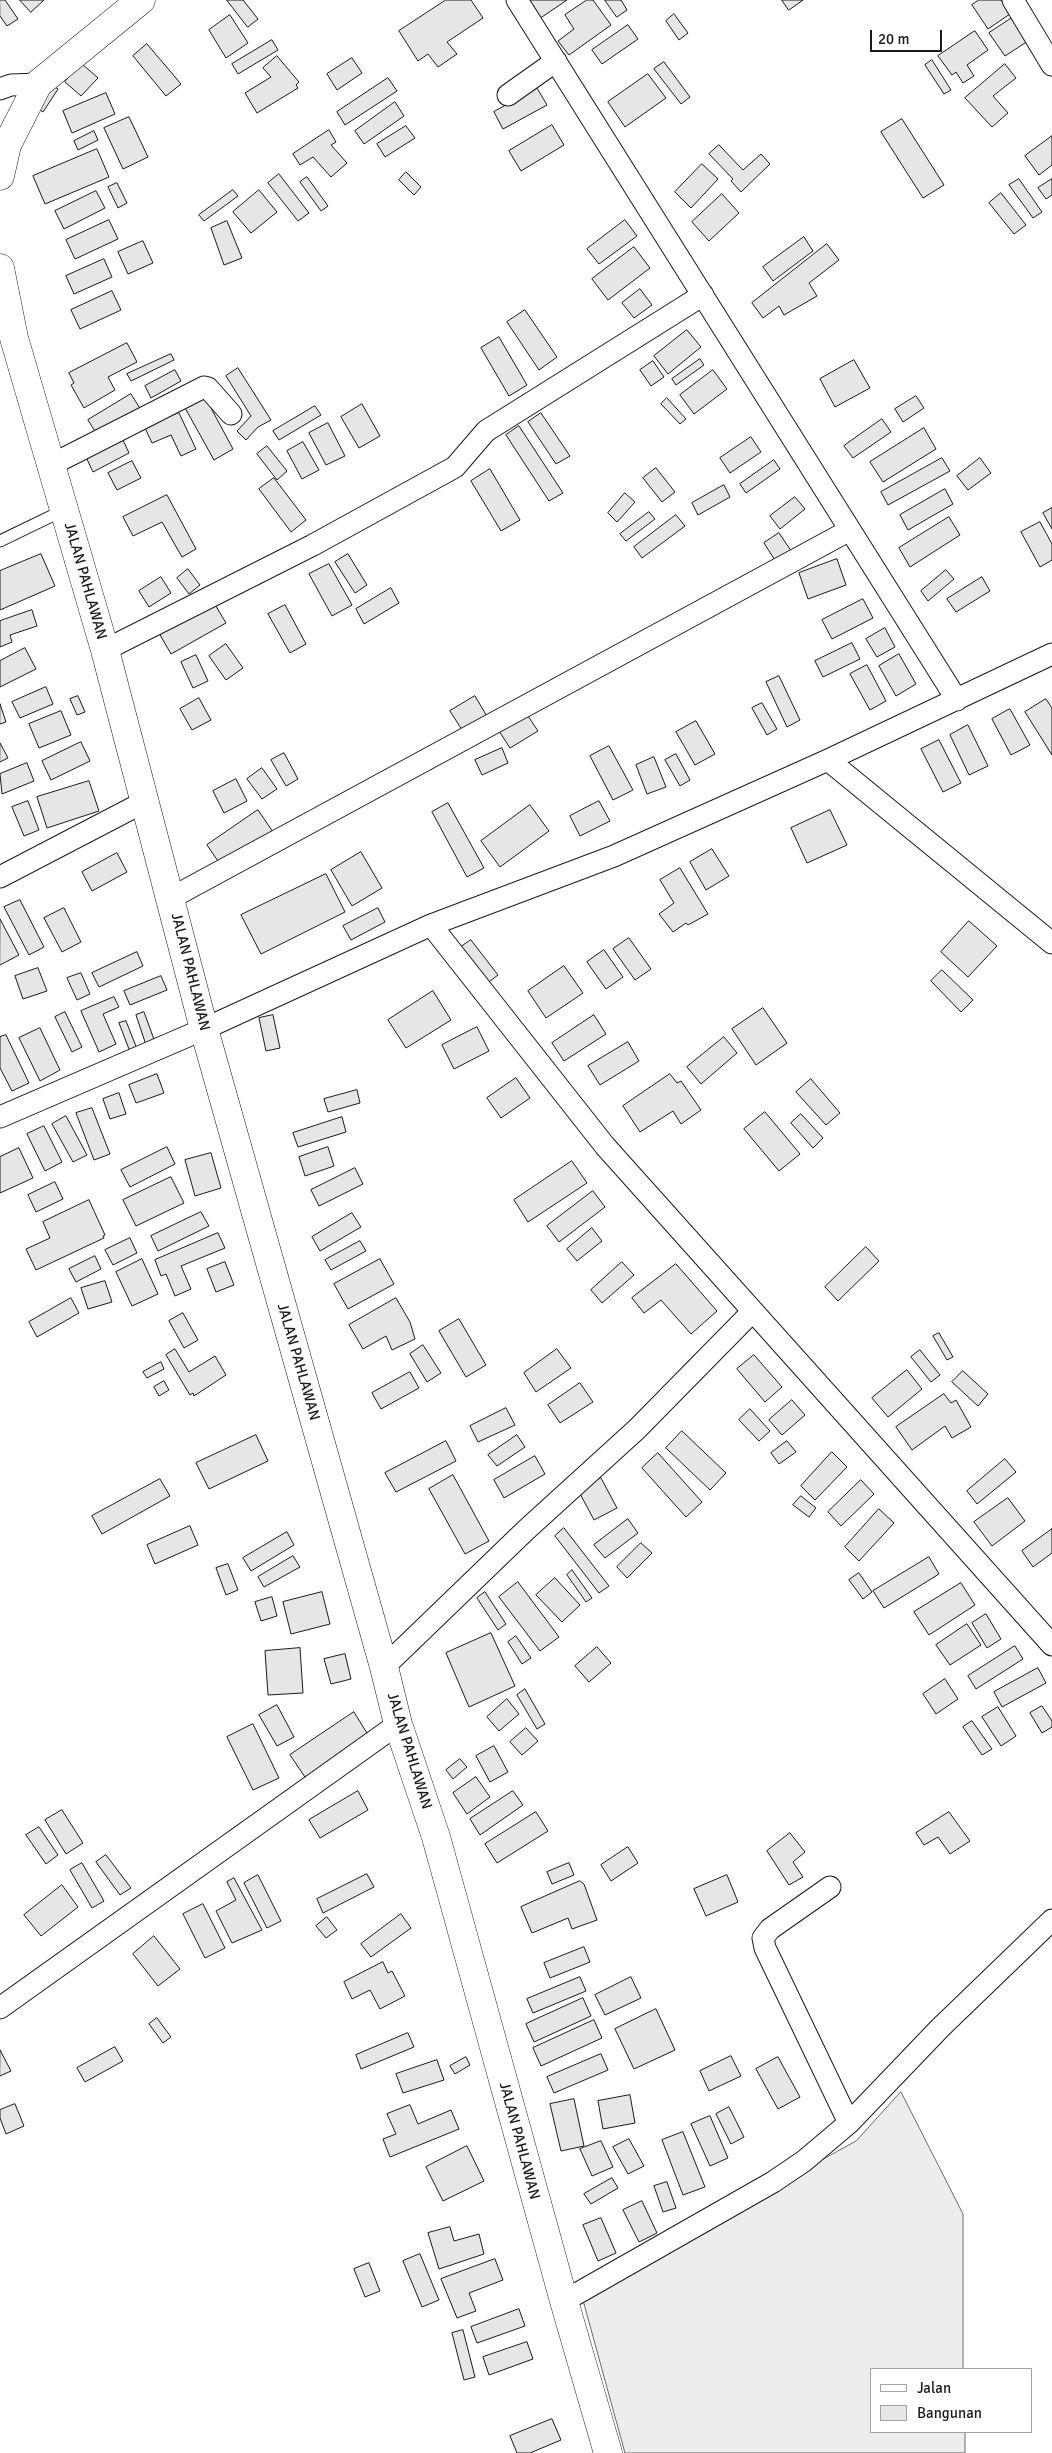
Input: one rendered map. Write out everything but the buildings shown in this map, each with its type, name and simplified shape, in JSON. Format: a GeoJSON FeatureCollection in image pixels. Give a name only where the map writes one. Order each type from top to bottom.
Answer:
{"type":"FeatureCollection","features":[{"type":"Feature","properties":{"kind":"highway"},"geometry":{"type":"LineString","coordinates":[[0,176],[7,145],[38,84],[141,0]]}},
{"type":"Feature","properties":{"kind":"highway","name":"JALAN PAHLAWAN"},"geometry":{"type":"LineString","coordinates":[[0,268],[14,338],[105,650],[204,1029],[384,1667],[398,1724],[436,1837],[564,2302],[608,2453]]}},
{"type":"Feature","properties":{"kind":"street"},"geometry":{"type":"LineString","coordinates":[[517,0],[957,700]]}},
{"type":"Feature","properties":{"kind":"street"},"geometry":{"type":"LineString","coordinates":[[1013,0],[1045,35],[1052,65]]}},
{"type":"Feature","properties":{"kind":"street"},"geometry":{"type":"LineString","coordinates":[[508,95],[556,61]]}},
{"type":"Feature","properties":{"kind":"street"},"geometry":{"type":"LineString","coordinates":[[0,89],[11,86],[38,84]]}},
{"type":"Feature","properties":{"kind":"street"},"geometry":{"type":"LineString","coordinates":[[105,650],[313,546],[455,467],[486,431],[703,295]]}},
{"type":"Feature","properties":{"kind":"street"},"geometry":{"type":"LineString","coordinates":[[51,465],[204,387],[208,388],[231,414]]}},
{"type":"Feature","properties":{"kind":"street"},"geometry":{"type":"LineString","coordinates":[[171,898],[850,530]]}},
{"type":"Feature","properties":{"kind":"street"},"geometry":{"type":"LineString","coordinates":[[0,1117],[204,1029],[431,925],[614,856],[828,760],[1052,654]]}},
{"type":"Feature","properties":{"kind":"street"},"geometry":{"type":"LineString","coordinates":[[828,760],[1052,943]]}},
{"type":"Feature","properties":{"kind":"street"},"geometry":{"type":"LineString","coordinates":[[0,877],[144,802]]}},
{"type":"Feature","properties":{"kind":"street"},"geometry":{"type":"LineString","coordinates":[[431,925],[605,1146],[1052,1645]]}},
{"type":"Feature","properties":{"kind":"street"},"geometry":{"type":"LineString","coordinates":[[384,1667],[526,1530],[637,1429],[752,1312]]}},
{"type":"Feature","properties":{"kind":"street"},"geometry":{"type":"LineString","coordinates":[[0,2008],[398,1724]]}},
{"type":"Feature","properties":{"kind":"street"},"geometry":{"type":"LineString","coordinates":[[830,1887],[770,1930],[763,1938],[765,1948],[849,2123]]}},
{"type":"Feature","properties":{"kind":"street"},"geometry":{"type":"LineString","coordinates":[[564,2302],[773,2182],[804,2161],[849,2123],[940,2028],[1052,1920]]}},
{"type":"Feature","properties":{"kind":"lane"},"geometry":{"type":"LineString","coordinates":[[0,541],[64,510]]}},
{"type":"Feature","properties":{"kind":"shaded area"},"geometry":{"type":"Polygon","coordinates":[[[901,2092],[963,2214],[963,2368],[870,2368],[870,2433],[965,2433],[965,2453],[625,2453],[581,2293],[856,2141],[901,2092]]]}}]}
